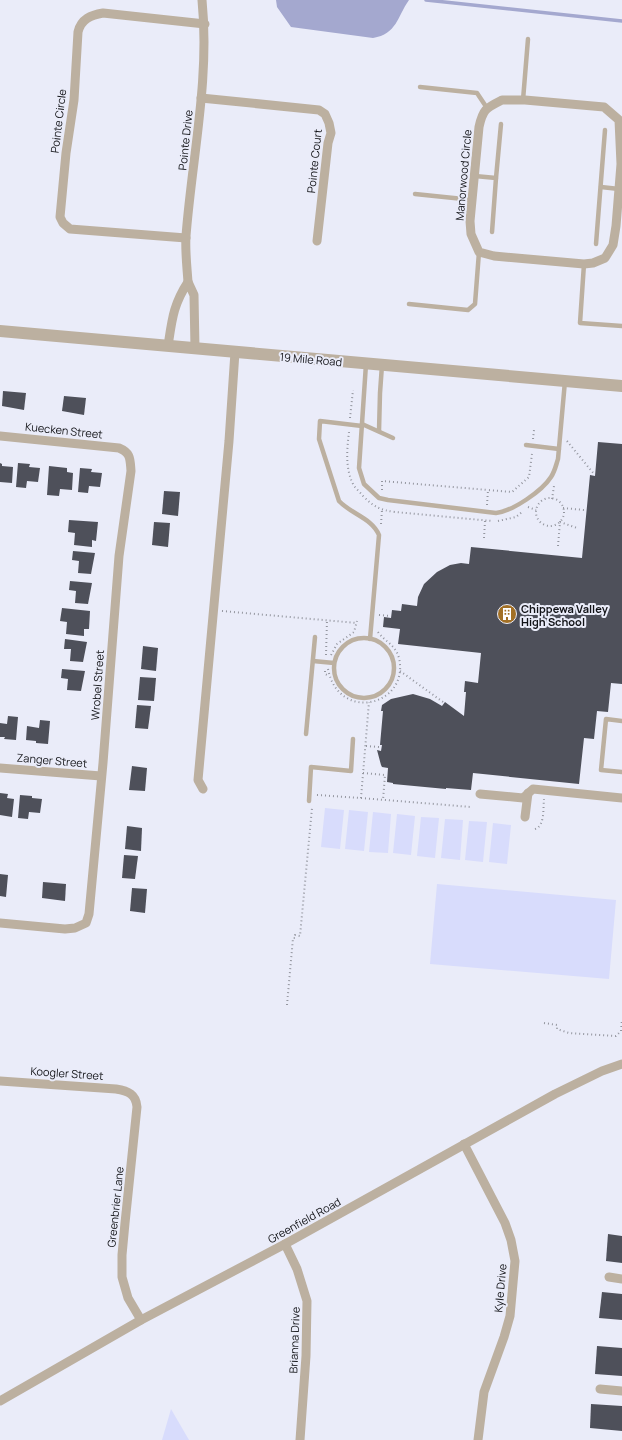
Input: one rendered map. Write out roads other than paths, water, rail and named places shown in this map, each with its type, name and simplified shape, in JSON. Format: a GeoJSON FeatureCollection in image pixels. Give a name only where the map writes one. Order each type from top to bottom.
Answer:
{"type":"FeatureCollection","features":[{"type":"Feature","properties":{"kind":"street","name":"Pointe Drive"},"geometry":{"type":"LineString","coordinates":[[195,349],[194,296],[188,282],[186,238],[201,98],[205,24],[202,0]]}},
{"type":"Feature","properties":{"kind":"street","name":"Pointe Circle"},"geometry":{"type":"LineString","coordinates":[[186,238],[70,229],[63,223],[60,217],[66,153],[74,100],[78,32],[80,24],[94,14],[103,13],[205,24]]}},
{"type":"Feature","properties":{"kind":"street","name":"Pointe Court"},"geometry":{"type":"LineString","coordinates":[[201,98],[251,104],[308,108],[319,110],[325,114],[329,122],[331,133],[317,241]]}},
{"type":"Feature","properties":{"kind":"street"},"geometry":{"type":"LineString","coordinates":[[479,252],[494,256],[584,264],[593,263],[605,258],[612,245],[619,218],[621,164],[620,118],[604,107],[523,100],[502,100],[487,108]]}},
{"type":"Feature","properties":{"kind":"street","name":"Manorwood Circle"},"geometry":{"type":"LineString","coordinates":[[479,252],[471,234],[470,221],[479,127],[482,116],[487,108]]}},
{"type":"Feature","properties":{"kind":"street"},"geometry":{"type":"LineString","coordinates":[[168,346],[174,309],[180,294],[188,282]]}},
{"type":"Feature","properties":{"kind":"street","name":"19 Mile Road"},"geometry":{"type":"LineString","coordinates":[[0,331],[622,386]]}},
{"type":"Feature","properties":{"kind":"street"},"geometry":{"type":"LineString","coordinates":[[203,789],[198,780],[229,441],[235,352]]}},
{"type":"Feature","properties":{"kind":"street","name":"Kuecken Street"},"geometry":{"type":"LineString","coordinates":[[0,436],[119,448],[125,451]]}},
{"type":"Feature","properties":{"kind":"street","name":"Wrobel Street"},"geometry":{"type":"LineString","coordinates":[[0,923],[65,929],[75,928],[86,923],[90,903],[119,556],[131,471],[130,457],[125,451]]}},
{"type":"Feature","properties":{"kind":"street","name":"Zanger Street"},"geometry":{"type":"LineString","coordinates":[[0,768],[101,776]]}},
{"type":"Feature","properties":{"kind":"street"},"geometry":{"type":"LineString","coordinates":[[480,794],[523,798],[533,789],[622,798]]}},
{"type":"Feature","properties":{"kind":"street"},"geometry":{"type":"LineString","coordinates":[[525,817],[528,793]]}},
{"type":"Feature","properties":{"kind":"street","name":"Greenfield Road"},"geometry":{"type":"LineString","coordinates":[[0,1401],[141,1320],[285,1244],[555,1094],[602,1071],[622,1064]]}},
{"type":"Feature","properties":{"kind":"street","name":"Koogler Street"},"geometry":{"type":"LineString","coordinates":[[0,1081],[116,1088],[131,1093]]}},
{"type":"Feature","properties":{"kind":"street","name":"Greenbrier Lane"},"geometry":{"type":"LineString","coordinates":[[131,1093],[135,1098],[137,1107],[122,1255],[122,1277],[128,1298],[141,1320]]}},
{"type":"Feature","properties":{"kind":"street","name":"Kyle Drive"},"geometry":{"type":"LineString","coordinates":[[464,1144],[505,1223],[511,1240],[514,1261],[510,1316],[484,1392],[478,1440]]}},
{"type":"Feature","properties":{"kind":"street","name":"Brianna Drive"},"geometry":{"type":"LineString","coordinates":[[285,1244],[297,1269],[307,1301],[306,1356],[300,1440]]}},
{"type":"Feature","properties":{"kind":"street"},"geometry":{"type":"LineString","coordinates":[[608,1277],[622,1278]]}},
{"type":"Feature","properties":{"kind":"street"},"geometry":{"type":"LineString","coordinates":[[600,1389],[622,1391]]}},
{"type":"Feature","properties":{"kind":"lane"},"geometry":{"type":"LineString","coordinates":[[523,100],[528,39]]}},
{"type":"Feature","properties":{"kind":"lane"},"geometry":{"type":"LineString","coordinates":[[420,87],[477,92],[487,108]]}},
{"type":"Feature","properties":{"kind":"lane"},"geometry":{"type":"LineString","coordinates":[[492,232],[501,124]]}},
{"type":"Feature","properties":{"kind":"lane"},"geometry":{"type":"LineString","coordinates":[[596,244],[605,130]]}},
{"type":"Feature","properties":{"kind":"lane"},"geometry":{"type":"LineString","coordinates":[[475,176],[496,178]]}},
{"type":"Feature","properties":{"kind":"lane"},"geometry":{"type":"LineString","coordinates":[[601,187],[619,189]]}},
{"type":"Feature","properties":{"kind":"lane"},"geometry":{"type":"LineString","coordinates":[[415,194],[473,200]]}},
{"type":"Feature","properties":{"kind":"lane"},"geometry":{"type":"LineString","coordinates":[[409,304],[468,310],[475,304],[479,252]]}},
{"type":"Feature","properties":{"kind":"lane"},"geometry":{"type":"LineString","coordinates":[[584,264],[580,323],[622,326]]}},
{"type":"Feature","properties":{"kind":"lane"},"geometry":{"type":"LineString","coordinates":[[366,364],[358,460],[364,484],[379,498],[388,500],[496,513],[504,512],[515,507],[551,478],[559,449],[565,381]]}},
{"type":"Feature","properties":{"kind":"lane"},"geometry":{"type":"LineString","coordinates":[[379,431],[382,365]]}},
{"type":"Feature","properties":{"kind":"lane"},"geometry":{"type":"LineString","coordinates":[[370,639],[379,535],[376,528],[370,522],[344,508],[338,501],[319,439],[320,421],[349,425],[362,425],[393,438]]}},
{"type":"Feature","properties":{"kind":"lane"},"geometry":{"type":"LineString","coordinates":[[526,445],[559,449]]}},
{"type":"Feature","properties":{"kind":"lane"},"geometry":{"type":"LineString","coordinates":[[306,734],[315,637]]}},
{"type":"Feature","properties":{"kind":"lane"},"geometry":{"type":"LineString","coordinates":[[360,638],[370,639],[379,642],[386,648],[394,664],[393,674],[390,682],[380,692],[368,698],[358,698],[342,689],[334,672],[334,663],[337,654],[347,643],[360,638]]}},
{"type":"Feature","properties":{"kind":"lane"},"geometry":{"type":"LineString","coordinates":[[313,661],[334,663]]}},
{"type":"Feature","properties":{"kind":"lane"},"geometry":{"type":"LineString","coordinates":[[622,721],[606,719],[601,770],[622,772]]}},
{"type":"Feature","properties":{"kind":"lane"},"geometry":{"type":"LineString","coordinates":[[311,802],[311,767],[351,771],[353,739]]}},
{"type":"Feature","properties":{"kind":"waterway"},"geometry":{"type":"LineString","coordinates":[[426,0],[622,21]]}},
{"type":"Feature","properties":{"kind":"place","name":"Chippewa Valley High School"},"geometry":{"type":"Point","coordinates":[507,614]}}]}
